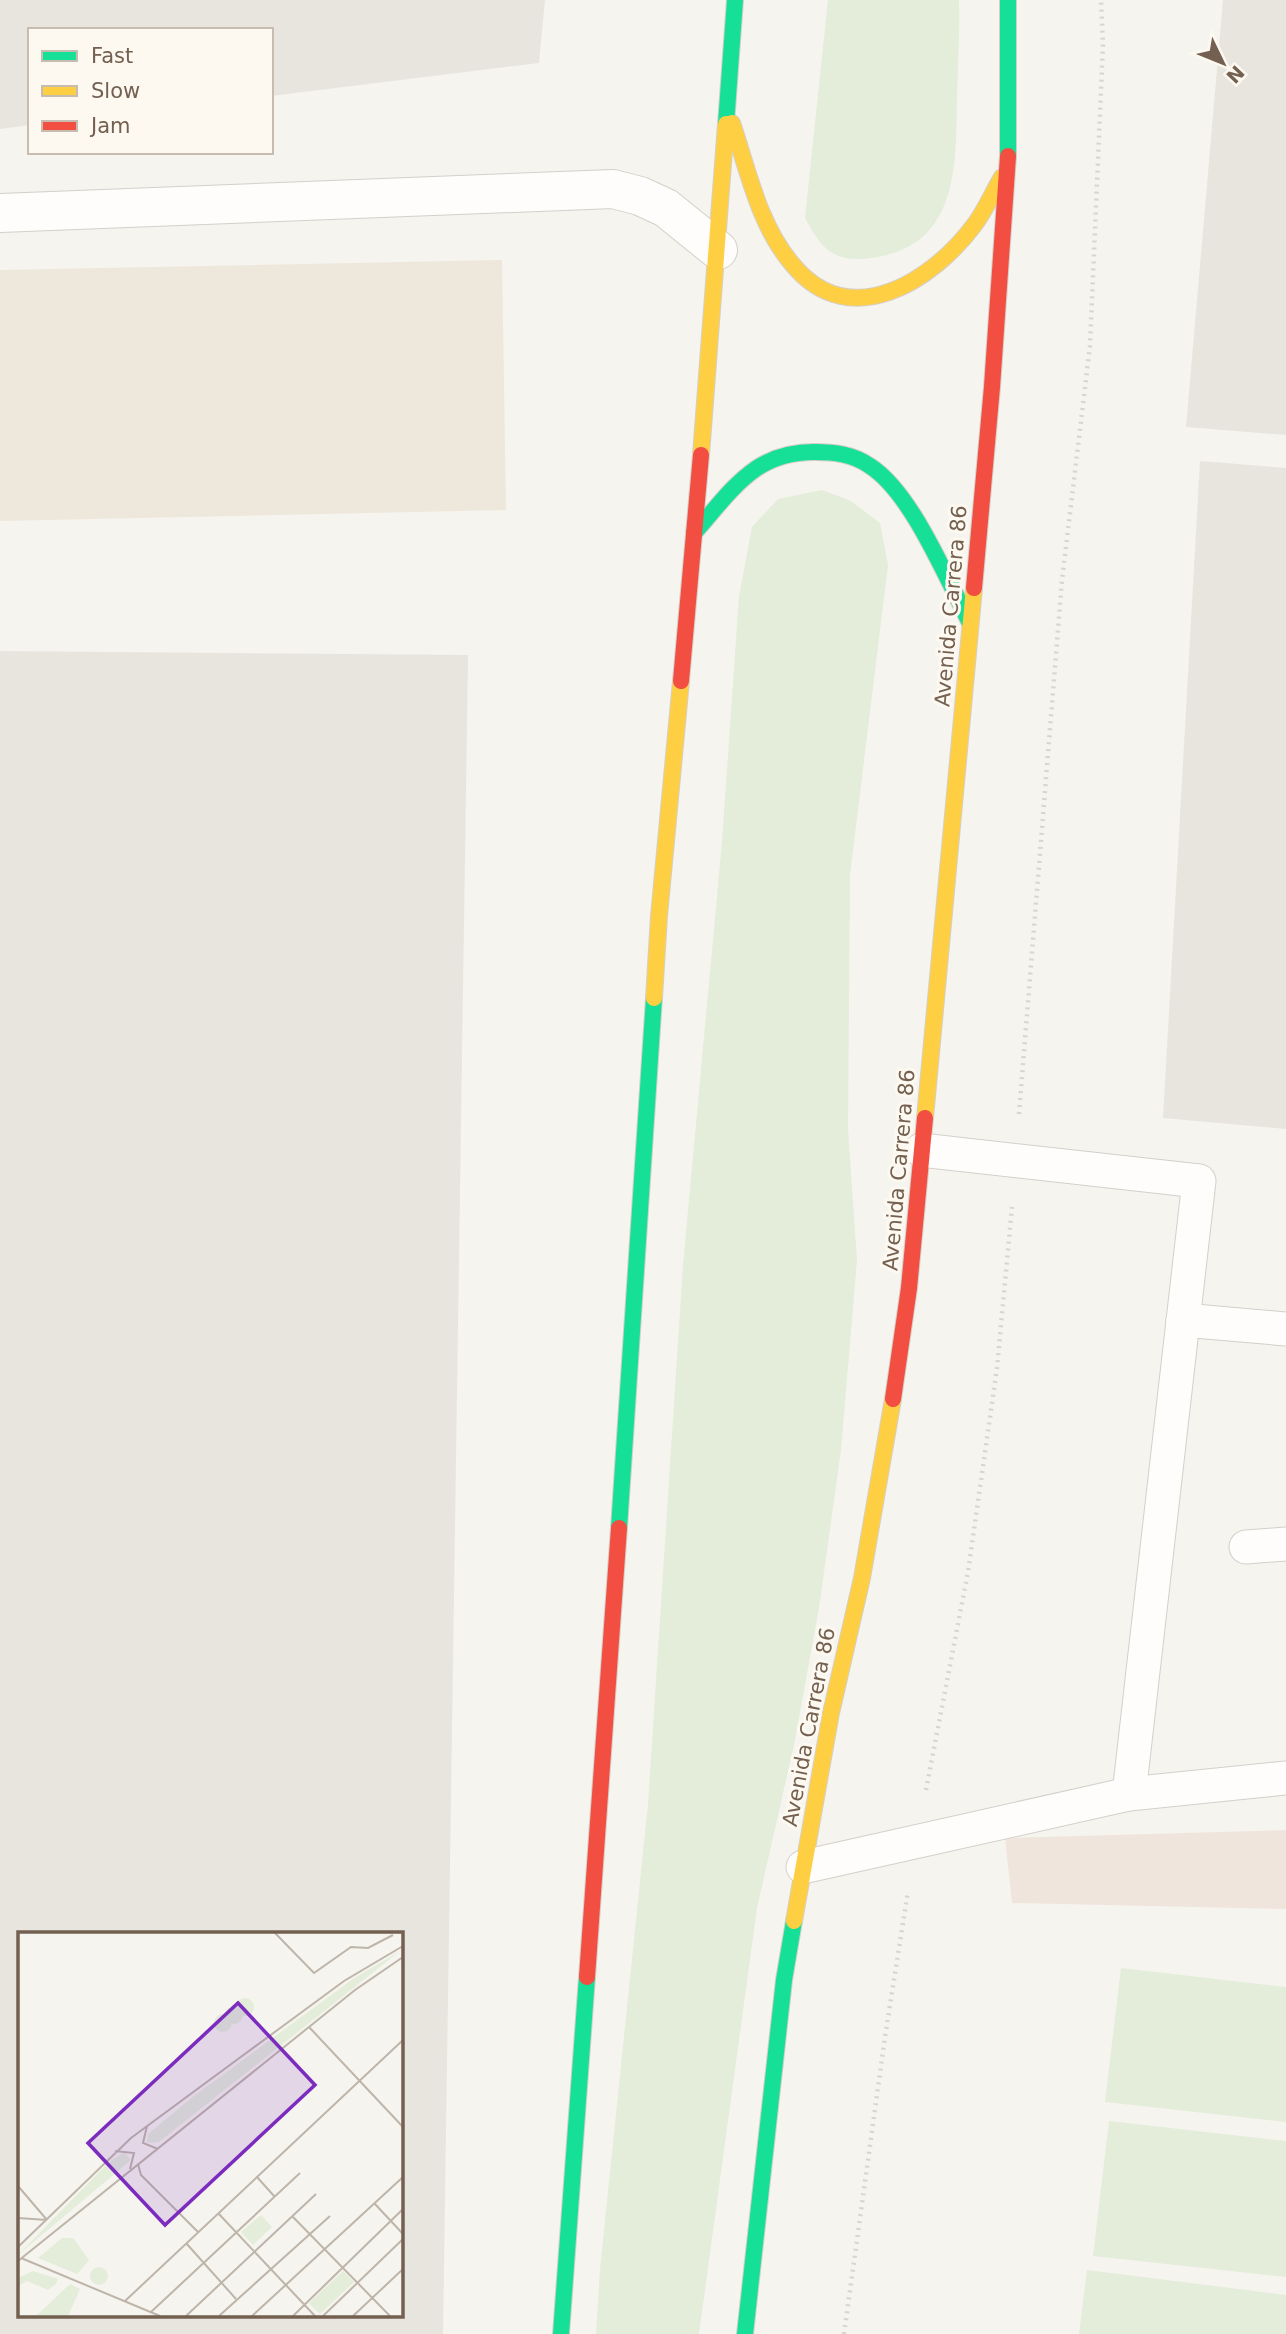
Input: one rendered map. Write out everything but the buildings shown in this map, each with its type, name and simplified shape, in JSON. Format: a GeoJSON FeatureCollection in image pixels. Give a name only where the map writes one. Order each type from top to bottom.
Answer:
{"type":"FeatureCollection","features":[{"type":"Feature","properties":{"kind":"main road"},"geometry":{"type":"LineString","coordinates":[[561,2334],[637,1276],[659,916],[718,250],[735,0]]}},
{"type":"Feature","properties":{"kind":"main road","name":"Avenida Carrera 86"},"geometry":{"type":"LineString","coordinates":[[745,2334],[784,1980],[831,1713],[862,1578],[888,1436],[909,1288],[992,387],[1008,166],[1009,0]]}},
{"type":"Feature","properties":{"kind":"main road"},"geometry":{"type":"LineString","coordinates":[[727,108],[772,236],[808,282],[847,300],[877,298],[908,285],[942,262],[974,226],[1008,166]]}},
{"type":"Feature","properties":{"kind":"main road"},"geometry":{"type":"LineString","coordinates":[[694,533],[739,484],[768,462],[797,453],[819,451],[858,459],[876,469],[894,485],[970,623]]}},
{"type":"Feature","properties":{"kind":"street"},"geometry":{"type":"LineString","coordinates":[[0,213],[613,189],[640,196],[666,208],[718,250]]}},
{"type":"Feature","properties":{"kind":"lane"},"geometry":{"type":"LineString","coordinates":[[921,1150],[1199,1181],[1129,1794]]}},
{"type":"Feature","properties":{"kind":"lane"},"geometry":{"type":"LineString","coordinates":[[1183,1321],[1286,1329]]}},
{"type":"Feature","properties":{"kind":"lane"},"geometry":{"type":"LineString","coordinates":[[1246,1546],[1286,1544]]}},
{"type":"Feature","properties":{"kind":"lane"},"geometry":{"type":"LineString","coordinates":[[803,1867],[1129,1794],[1286,1778]]}},
{"type":"Feature","properties":{"kind":"shaded area"},"geometry":{"type":"Polygon","coordinates":[[[0,0],[545,0],[539,63],[273,96],[273,28],[28,28],[28,125],[0,129],[0,0]]]}},
{"type":"Feature","properties":{"kind":"shaded area"},"geometry":{"type":"Polygon","coordinates":[[[1223,0],[1286,0],[1286,435],[1186,427],[1223,0]]]}},
{"type":"Feature","properties":{"kind":"shaded area"},"geometry":{"type":"Polygon","coordinates":[[[502,260],[506,510],[0,521],[0,270],[502,260]]]}},
{"type":"Feature","properties":{"kind":"shaded area"},"geometry":{"type":"Polygon","coordinates":[[[1200,461],[1286,468],[1286,1129],[1163,1118],[1200,461]]]}},
{"type":"Feature","properties":{"kind":"shaded area"},"geometry":{"type":"Polygon","coordinates":[[[0,651],[468,655],[443,2334],[0,2334],[0,651]]]}},
{"type":"Feature","properties":{"kind":"shaded area"},"geometry":{"type":"Polygon","coordinates":[[[1286,1830],[1286,1909],[1012,1903],[1005,1838],[1286,1830]]]}},
{"type":"Feature","properties":{"kind":"green space"},"geometry":{"type":"Polygon","coordinates":[[[828,0],[959,0],[956,149],[946,200],[936,221],[921,238],[899,251],[870,258],[846,258],[830,251],[817,238],[805,218],[828,0]]]}},
{"type":"Feature","properties":{"kind":"green space"},"geometry":{"type":"Polygon","coordinates":[[[822,490],[851,501],[880,523],[888,565],[850,875],[848,1129],[857,1260],[841,1450],[819,1608],[794,1745],[757,1908],[699,2334],[596,2334],[600,2269],[648,1804],[683,1265],[722,842],[739,596],[752,527],[778,499],[822,490]]]}},
{"type":"Feature","properties":{"kind":"green space"},"geometry":{"type":"Polygon","coordinates":[[[1121,1968],[1286,1987],[1286,2122],[1105,2102],[1121,1968]]]}},
{"type":"Feature","properties":{"kind":"green space"},"geometry":{"type":"Polygon","coordinates":[[[1109,2121],[1286,2141],[1286,2277],[1093,2256],[1109,2121]]]}},
{"type":"Feature","properties":{"kind":"green space"},"geometry":{"type":"Polygon","coordinates":[[[1087,2270],[1286,2295],[1286,2334],[1079,2334],[1087,2270]]]}},
{"type":"Feature","properties":{"kind":"traffic: fast"},"geometry":{"type":"LineString","coordinates":[[726,124],[735,0]]}},
{"type":"Feature","properties":{"kind":"traffic: fast"},"geometry":{"type":"LineString","coordinates":[[1008,0],[1008,156]]}},
{"type":"Feature","properties":{"kind":"traffic: fast"},"geometry":{"type":"LineString","coordinates":[[694,533],[739,482],[770,461],[807,452],[850,456],[870,466],[900,496],[927,538],[970,623]]}},
{"type":"Feature","properties":{"kind":"traffic: fast"},"geometry":{"type":"LineString","coordinates":[[619,1528],[654,998]]}},
{"type":"Feature","properties":{"kind":"traffic: fast"},"geometry":{"type":"LineString","coordinates":[[745,2334],[784,1980],[794,1921]]}},
{"type":"Feature","properties":{"kind":"traffic: fast"},"geometry":{"type":"LineString","coordinates":[[561,2334],[587,1977]]}},
{"type":"Feature","properties":{"kind":"traffic: slow"},"geometry":{"type":"LineString","coordinates":[[732,123],[756,197],[781,250],[815,285],[840,296],[865,297],[890,292],[937,264],[975,224],[1002,177]]}},
{"type":"Feature","properties":{"kind":"traffic: slow"},"geometry":{"type":"LineString","coordinates":[[701,455],[726,124]]}},
{"type":"Feature","properties":{"kind":"traffic: slow"},"geometry":{"type":"LineString","coordinates":[[925,1118],[974,588]]}},
{"type":"Feature","properties":{"kind":"traffic: slow"},"geometry":{"type":"LineString","coordinates":[[654,998],[681,681]]}},
{"type":"Feature","properties":{"kind":"traffic: slow"},"geometry":{"type":"LineString","coordinates":[[794,1921],[831,1713],[862,1578],[893,1399]]}},
{"type":"Feature","properties":{"kind":"traffic: jam"},"geometry":{"type":"LineString","coordinates":[[974,588],[992,387],[1008,156]]}},
{"type":"Feature","properties":{"kind":"traffic: jam"},"geometry":{"type":"LineString","coordinates":[[681,681],[701,455]]}},
{"type":"Feature","properties":{"kind":"traffic: jam"},"geometry":{"type":"LineString","coordinates":[[893,1399],[909,1288],[925,1118]]}},
{"type":"Feature","properties":{"kind":"traffic: jam"},"geometry":{"type":"LineString","coordinates":[[587,1977],[619,1528]]}}]}
